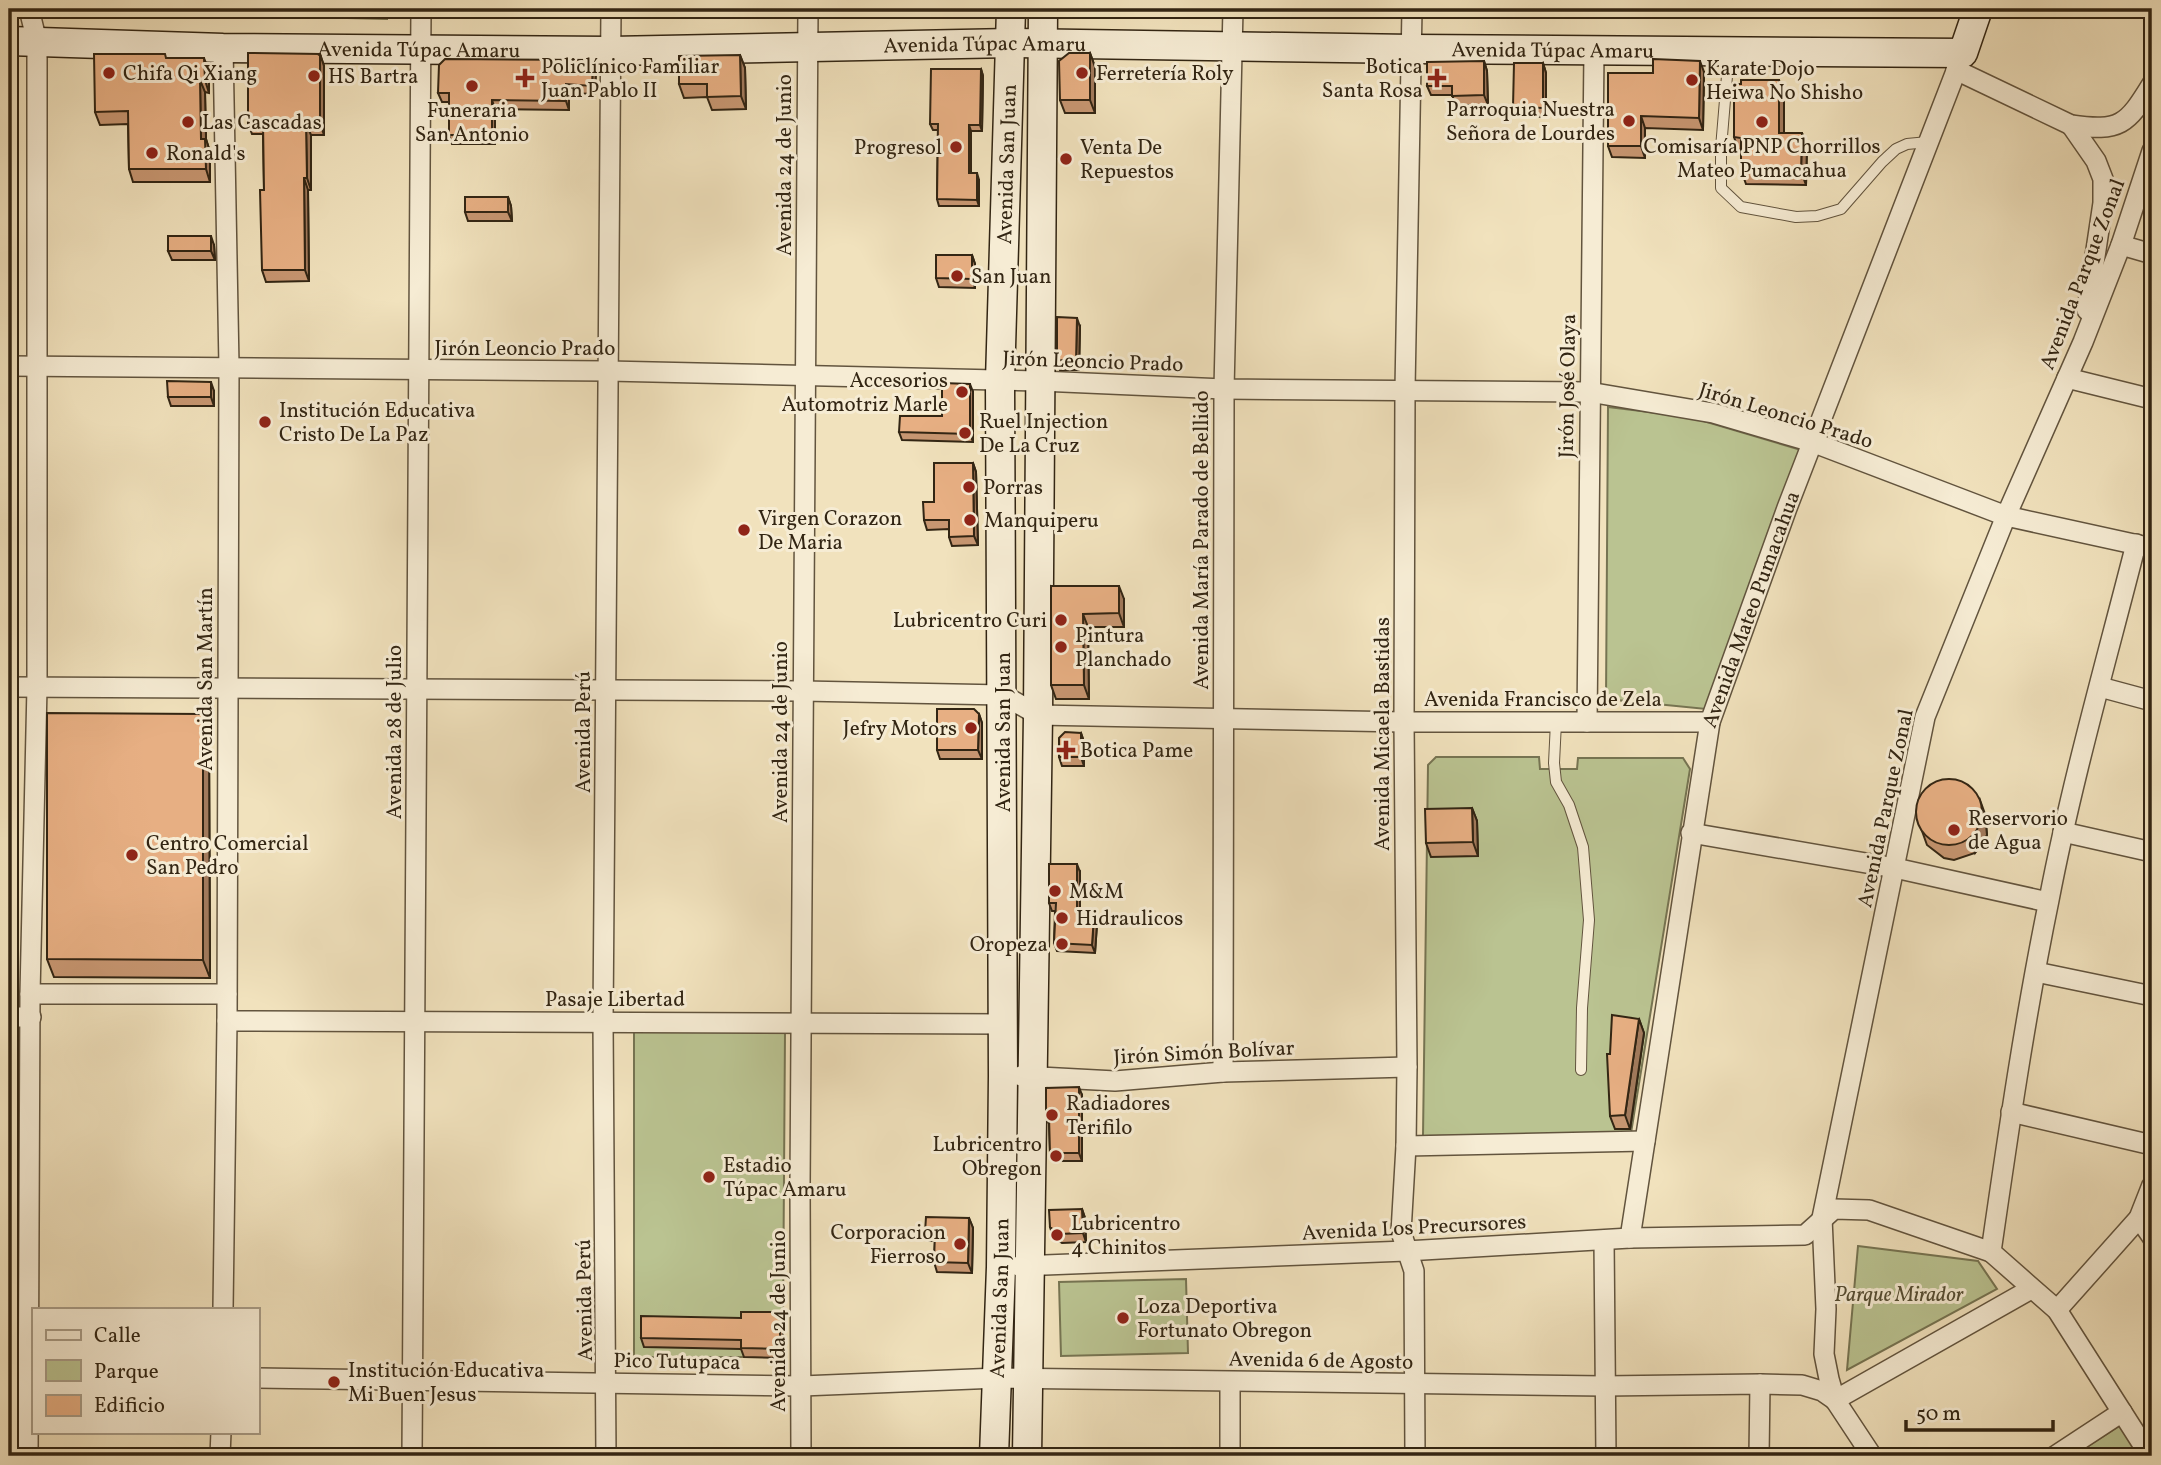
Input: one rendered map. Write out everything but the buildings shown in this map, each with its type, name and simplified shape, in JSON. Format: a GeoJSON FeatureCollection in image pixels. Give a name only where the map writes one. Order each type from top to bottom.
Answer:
{"type":"FeatureCollection","features":[{"type":"Feature","properties":{"kind":"main road","name":"Avenida San Juan"},"geometry":{"type":"LineString","coordinates":[[994,1456],[1001,1267],[1003,1076],[1000,381],[1011,9]]}},
{"type":"Feature","properties":{"kind":"main road","name":"Avenida San Juan"},"geometry":{"type":"LineString","coordinates":[[1027,1456],[1038,715],[1043,9]]}},
{"type":"Feature","properties":{"kind":"main road","name":"Avenida Mateo Pumacahua"},"geometry":{"type":"LineString","coordinates":[[1959,61],[1978,9]]}},
{"type":"Feature","properties":{"kind":"main road","name":"Avenida Túpac Amaru"},"geometry":{"type":"LineString","coordinates":[[9,41],[223,48],[611,51],[1011,43],[1233,45],[1729,52],[1959,61]]}},
{"type":"Feature","properties":{"kind":"street"},"geometry":{"type":"LineString","coordinates":[[27,1456],[23,1378],[37,687],[37,42],[29,9]]}},
{"type":"Feature","properties":{"kind":"street","name":"Avenida 28 de Julio"},"geometry":{"type":"LineString","coordinates":[[412,1456],[421,9]]}},
{"type":"Feature","properties":{"kind":"street","name":"Avenida Perú"},"geometry":{"type":"LineString","coordinates":[[606,1456],[603,1022],[611,9]]}},
{"type":"Feature","properties":{"kind":"street","name":"Avenida 24 de Junio"},"geometry":{"type":"LineString","coordinates":[[801,1456],[808,9]]}},
{"type":"Feature","properties":{"kind":"street","name":"Avenida María Parado de Bellido"},"geometry":{"type":"LineString","coordinates":[[1223,1072],[1224,389],[1233,9]]}},
{"type":"Feature","properties":{"kind":"street","name":"Avenida Micaela Bastidas"},"geometry":{"type":"LineString","coordinates":[[1412,9],[1405,389],[1407,1067],[1401,1232],[1414,1271],[1415,1456]]}},
{"type":"Feature","properties":{"kind":"street","name":"Avenida San Martín"},"geometry":{"type":"LineString","coordinates":[[223,48],[229,366],[227,1021],[223,1308]]}},
{"type":"Feature","properties":{"kind":"street","name":"Jirón José Olaya"},"geometry":{"type":"LineString","coordinates":[[1587,722],[1594,51]]}},
{"type":"Feature","properties":{"kind":"street"},"geometry":{"type":"LineString","coordinates":[[1959,61],[2071,125],[2105,128],[2120,124],[2137,108],[2152,85]]}},
{"type":"Feature","properties":{"kind":"street","name":"Avenida Mateo Pumacahua"},"geometry":{"type":"LineString","coordinates":[[1630,1238],[1710,722],[1812,442],[1959,61]]}},
{"type":"Feature","properties":{"kind":"street"},"geometry":{"type":"LineString","coordinates":[[2071,125],[2096,161],[2103,179],[2103,202],[2083,342]]}},
{"type":"Feature","properties":{"kind":"street","name":"Avenida Parque Zonal"},"geometry":{"type":"LineString","coordinates":[[1872,1456],[1835,1400],[1824,1354],[1826,1309],[1822,1217],[1925,718],[2006,516],[2083,342],[2121,245],[2152,151]]}},
{"type":"Feature","properties":{"kind":"street"},"geometry":{"type":"LineString","coordinates":[[2121,245],[2152,254]]}},
{"type":"Feature","properties":{"kind":"street","name":"Jirón Leoncio Prado"},"geometry":{"type":"LineString","coordinates":[[9,366],[229,366],[419,371],[608,370],[1040,381],[1224,389],[1589,392],[1713,413],[1812,442],[2006,516],[2144,546]]}},
{"type":"Feature","properties":{"kind":"street"},"geometry":{"type":"LineString","coordinates":[[2067,378],[2152,399]]}},
{"type":"Feature","properties":{"kind":"street"},"geometry":{"type":"LineString","coordinates":[[1991,1252],[2011,1112],[2063,832],[2100,687],[2144,546]]}},
{"type":"Feature","properties":{"kind":"street"},"geometry":{"type":"LineString","coordinates":[[9,687],[803,691],[1003,695]]}},
{"type":"Feature","properties":{"kind":"street"},"geometry":{"type":"LineString","coordinates":[[2100,687],[2152,701]]}},
{"type":"Feature","properties":{"kind":"street","name":"Avenida Francisco de Zela"},"geometry":{"type":"LineString","coordinates":[[1003,695],[1038,715],[1404,722],[1710,722]]}},
{"type":"Feature","properties":{"kind":"street"},"geometry":{"type":"LineString","coordinates":[[2063,832],[2152,852]]}},
{"type":"Feature","properties":{"kind":"street"},"geometry":{"type":"LineString","coordinates":[[1692,834],[1895,868],[2048,902]]}},
{"type":"Feature","properties":{"kind":"street"},"geometry":{"type":"LineString","coordinates":[[2036,972],[2152,996]]}},
{"type":"Feature","properties":{"kind":"street"},"geometry":{"type":"LineString","coordinates":[[30,993],[227,994]]}},
{"type":"Feature","properties":{"kind":"street"},"geometry":{"type":"LineString","coordinates":[[9,1017],[31,1017]]}},
{"type":"Feature","properties":{"kind":"street","name":"Pasaje Libertad"},"geometry":{"type":"LineString","coordinates":[[227,1021],[1003,1024]]}},
{"type":"Feature","properties":{"kind":"street","name":"Jirón Simón Bolívar"},"geometry":{"type":"LineString","coordinates":[[1003,1076],[1115,1081],[1223,1072],[1407,1067]]}},
{"type":"Feature","properties":{"kind":"street"},"geometry":{"type":"LineString","coordinates":[[2011,1112],[2152,1144]]}},
{"type":"Feature","properties":{"kind":"street"},"geometry":{"type":"LineString","coordinates":[[1406,1146],[1645,1141]]}},
{"type":"Feature","properties":{"kind":"street"},"geometry":{"type":"LineString","coordinates":[[2057,1310],[2139,1218],[2152,1185]]}},
{"type":"Feature","properties":{"kind":"street"},"geometry":{"type":"LineString","coordinates":[[1822,1217],[1834,1209],[1869,1210],[1991,1252],[2057,1310],[2150,1456]]}},
{"type":"Feature","properties":{"kind":"street","name":"Avenida Los Precursores"},"geometry":{"type":"LineString","coordinates":[[1001,1267],[1406,1251],[1630,1238],[1805,1235],[1822,1217]]}},
{"type":"Feature","properties":{"kind":"street"},"geometry":{"type":"LineString","coordinates":[[2139,1218],[2152,1237]]}},
{"type":"Feature","properties":{"kind":"street"},"geometry":{"type":"LineString","coordinates":[[1604,1240],[1605,1456]]}},
{"type":"Feature","properties":{"kind":"street"},"geometry":{"type":"LineString","coordinates":[[1835,1400],[2031,1289]]}},
{"type":"Feature","properties":{"kind":"street","name":"Pico Tutupaca"},"geometry":{"type":"LineString","coordinates":[[259,1378],[802,1386]]}},
{"type":"Feature","properties":{"kind":"street","name":"Avenida 6 de Agosto"},"geometry":{"type":"LineString","coordinates":[[802,1386],[998,1378],[1604,1386],[1760,1384],[1802,1385],[1822,1391],[1835,1400]]}},
{"type":"Feature","properties":{"kind":"street"},"geometry":{"type":"LineString","coordinates":[[1230,1382],[1230,1456]]}},
{"type":"Feature","properties":{"kind":"street"},"geometry":{"type":"LineString","coordinates":[[1759,1456],[1760,1384]]}},
{"type":"Feature","properties":{"kind":"street"},"geometry":{"type":"LineString","coordinates":[[2055,1456],[2122,1412]]}},
{"type":"Feature","properties":{"kind":"street"},"geometry":{"type":"LineString","coordinates":[[220,1456],[221,1434]]}},
{"type":"Feature","properties":{"kind":"lane"},"geometry":{"type":"LineString","coordinates":[[1729,52],[1720,148],[1721,188],[1741,206],[1796,217],[1818,216],[1842,209],[1896,149],[1907,144],[1928,142]]}},
{"type":"Feature","properties":{"kind":"lane"},"geometry":{"type":"LineString","coordinates":[[1556,722],[1556,782],[1569,805],[1583,847],[1589,920],[1582,1008],[1581,1070]]}},
{"type":"Feature","properties":{"kind":"green space"},"geometry":{"type":"Polygon","coordinates":[[[387,9],[387,19],[50,11],[387,9]]]}},
{"type":"Feature","properties":{"kind":"green space"},"geometry":{"type":"Polygon","coordinates":[[[1608,407],[1690,417],[1801,450],[1706,709],[1606,699],[1608,407]]]}},
{"type":"Feature","properties":{"kind":"green space"},"geometry":{"type":"Polygon","coordinates":[[[1436,757],[1539,757],[1540,769],[1577,769],[1578,758],[1683,758],[1690,769],[1631,1133],[1423,1136],[1428,765],[1436,757]]]}},
{"type":"Feature","properties":{"kind":"green space","name":"Estadio Túpac Amaru"},"geometry":{"type":"Polygon","coordinates":[[[634,1028],[785,1032],[783,1321],[744,1321],[744,1357],[634,1357],[634,1028]]]}},
{"type":"Feature","properties":{"kind":"green space","name":"Parque Mirador"},"geometry":{"type":"Polygon","coordinates":[[[1858,1246],[1978,1261],[1997,1289],[1847,1370],[1858,1246]]]}},
{"type":"Feature","properties":{"kind":"green space","name":"Loza Deportiva Fortunato Obregon"},"geometry":{"type":"Polygon","coordinates":[[[1186,1279],[1188,1353],[1061,1356],[1059,1282],[1186,1279]]]}},
{"type":"Feature","properties":{"kind":"green space"},"geometry":{"type":"Polygon","coordinates":[[[2121,1425],[2141,1456],[2073,1456],[2121,1425]]]}},
{"type":"Feature","properties":{"kind":"place","name":"Chifa Qi Xiang"},"geometry":{"type":"Point","coordinates":[109,73]}},
{"type":"Feature","properties":{"kind":"place","name":"Ferretería Roly"},"geometry":{"type":"Point","coordinates":[1082,73]}},
{"type":"Feature","properties":{"kind":"place","name":"HS Bartra"},"geometry":{"type":"Point","coordinates":[314,76]}},
{"type":"Feature","properties":{"kind":"place","name":"Policlínico Familiar Juan Pablo II"},"geometry":{"type":"Point","coordinates":[525,78]}},
{"type":"Feature","properties":{"kind":"place","name":"Botica Santa Rosa"},"geometry":{"type":"Point","coordinates":[1437,78]}},
{"type":"Feature","properties":{"kind":"place","name":"Karate Dojo Heiwa No Shisho"},"geometry":{"type":"Point","coordinates":[1692,80]}},
{"type":"Feature","properties":{"kind":"place","name":"Funeraria San Antonio"},"geometry":{"type":"Point","coordinates":[472,86]}},
{"type":"Feature","properties":{"kind":"place","name":"Parroquia Nuestra Señora de Lourdes"},"geometry":{"type":"Point","coordinates":[1629,121]}},
{"type":"Feature","properties":{"kind":"place","name":"Las Cascadas"},"geometry":{"type":"Point","coordinates":[188,122]}},
{"type":"Feature","properties":{"kind":"place","name":"Comisaría PNP Chorrillos Mateo Pumacahua"},"geometry":{"type":"Point","coordinates":[1762,122]}},
{"type":"Feature","properties":{"kind":"place","name":"Progresol"},"geometry":{"type":"Point","coordinates":[956,147]}},
{"type":"Feature","properties":{"kind":"place","name":"Ronald's"},"geometry":{"type":"Point","coordinates":[152,153]}},
{"type":"Feature","properties":{"kind":"place","name":"Venta De Repuestos"},"geometry":{"type":"Point","coordinates":[1066,159]}},
{"type":"Feature","properties":{"kind":"place","name":"San Juan"},"geometry":{"type":"Point","coordinates":[957,276]}},
{"type":"Feature","properties":{"kind":"place","name":"Accesorios Automotriz Marle"},"geometry":{"type":"Point","coordinates":[962,392]}},
{"type":"Feature","properties":{"kind":"place","name":"Institución Educativa Cristo De La Paz"},"geometry":{"type":"Point","coordinates":[265,422]}},
{"type":"Feature","properties":{"kind":"place","name":"Ruel Injection De La Cruz"},"geometry":{"type":"Point","coordinates":[965,433]}},
{"type":"Feature","properties":{"kind":"place","name":"Porras"},"geometry":{"type":"Point","coordinates":[969,487]}},
{"type":"Feature","properties":{"kind":"place","name":"Manquiperu"},"geometry":{"type":"Point","coordinates":[970,520]}},
{"type":"Feature","properties":{"kind":"place","name":"Virgen Corazon De Maria"},"geometry":{"type":"Point","coordinates":[744,530]}},
{"type":"Feature","properties":{"kind":"place","name":"Lubricentro Curi"},"geometry":{"type":"Point","coordinates":[1061,620]}},
{"type":"Feature","properties":{"kind":"place","name":"Pintura Planchado"},"geometry":{"type":"Point","coordinates":[1061,647]}},
{"type":"Feature","properties":{"kind":"place","name":"Jefry Motors"},"geometry":{"type":"Point","coordinates":[971,728]}},
{"type":"Feature","properties":{"kind":"place","name":"Botica Pame"},"geometry":{"type":"Point","coordinates":[1066,750]}},
{"type":"Feature","properties":{"kind":"place","name":"Reservorio de Agua"},"geometry":{"type":"Point","coordinates":[1954,830]}},
{"type":"Feature","properties":{"kind":"place","name":"Centro Comercial San Pedro"},"geometry":{"type":"Point","coordinates":[132,855]}},
{"type":"Feature","properties":{"kind":"place","name":"M&M"},"geometry":{"type":"Point","coordinates":[1055,891]}},
{"type":"Feature","properties":{"kind":"place","name":"Hidraulicos"},"geometry":{"type":"Point","coordinates":[1062,918]}},
{"type":"Feature","properties":{"kind":"place","name":"Oropeza"},"geometry":{"type":"Point","coordinates":[1062,944]}},
{"type":"Feature","properties":{"kind":"place","name":"Radiadores Terifilo"},"geometry":{"type":"Point","coordinates":[1052,1115]}},
{"type":"Feature","properties":{"kind":"place","name":"Lubricentro Obregon"},"geometry":{"type":"Point","coordinates":[1056,1156]}},
{"type":"Feature","properties":{"kind":"place","name":"Estadio Túpac Amaru"},"geometry":{"type":"Point","coordinates":[709,1177]}},
{"type":"Feature","properties":{"kind":"place","name":"Lubricentro 4 Chinitos"},"geometry":{"type":"Point","coordinates":[1057,1235]}},
{"type":"Feature","properties":{"kind":"place","name":"Corporacion Fierroso"},"geometry":{"type":"Point","coordinates":[960,1244]}},
{"type":"Feature","properties":{"kind":"place","name":"Loza Deportiva Fortunato Obregon"},"geometry":{"type":"Point","coordinates":[1123,1318]}},
{"type":"Feature","properties":{"kind":"place","name":"Institución Educativa Mi Buen Jesus"},"geometry":{"type":"Point","coordinates":[334,1382]}}]}
